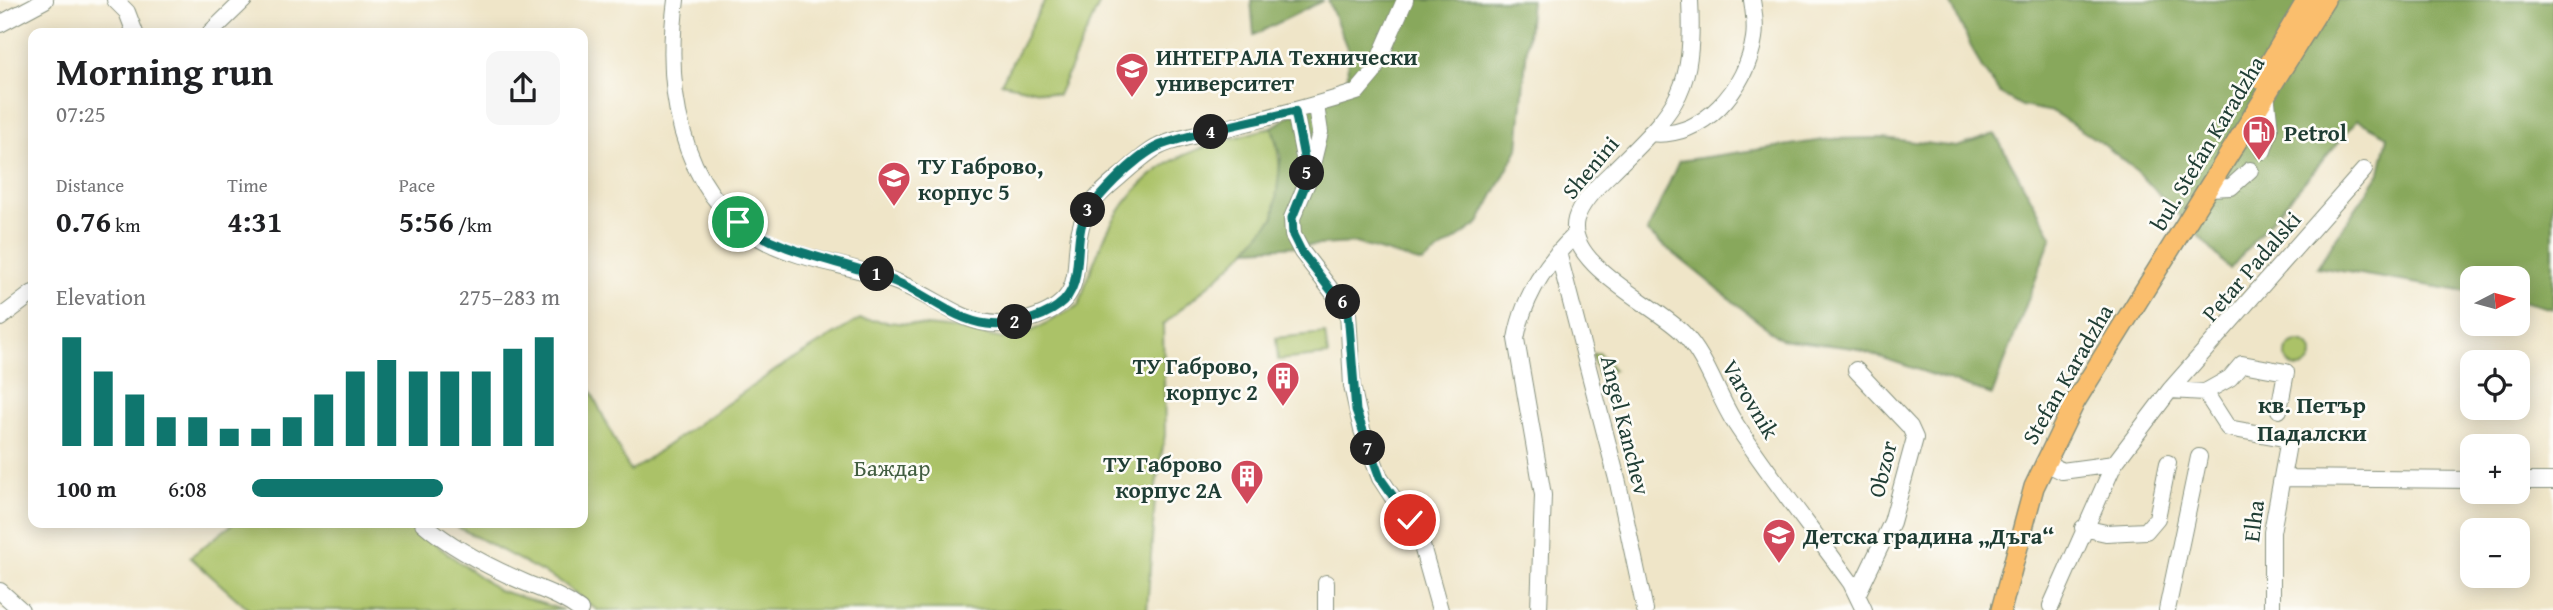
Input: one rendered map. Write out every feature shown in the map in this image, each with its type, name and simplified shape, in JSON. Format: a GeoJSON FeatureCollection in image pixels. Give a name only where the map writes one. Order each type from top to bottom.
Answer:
{"type":"FeatureCollection","features":[{"type":"Feature","properties":{"kind":"main road","name":"bul. Stefan Karadzha"},"geometry":{"type":"LineString","coordinates":[[2171,251],[2271,57],[2307,0]]}},
{"type":"Feature","properties":{"kind":"main road","name":"bul. Stefan Karadzha"},"geometry":{"type":"LineString","coordinates":[[2171,251],[2266,92],[2325,0]]}},
{"type":"Feature","properties":{"kind":"main road","name":"Stefan Karadzha"},"geometry":{"type":"LineString","coordinates":[[2001,610],[2034,487],[2044,462],[2075,402],[2171,251]]}},
{"type":"Feature","properties":{"kind":"street"},"geometry":{"type":"LineString","coordinates":[[0,24],[45,0]]}},
{"type":"Feature","properties":{"kind":"street"},"geometry":{"type":"LineString","coordinates":[[115,0],[127,12],[133,28]]}},
{"type":"Feature","properties":{"kind":"street"},"geometry":{"type":"LineString","coordinates":[[215,28],[244,0]]}},
{"type":"Feature","properties":{"kind":"street"},"geometry":{"type":"LineString","coordinates":[[676,0],[671,53],[675,111],[689,150],[722,207],[758,237],[828,263],[867,270],[918,291],[958,316],[977,323],[1001,324],[1025,320],[1061,304],[1075,279],[1079,239],[1086,213],[1102,193],[1158,146],[1316,106],[1364,87],[1385,48],[1405,0]]}},
{"type":"Feature","properties":{"kind":"street","name":"Shenini"},"geometry":{"type":"LineString","coordinates":[[1574,236],[1576,218],[1590,196],[1675,106],[1685,79],[1691,42],[1690,0]]}},
{"type":"Feature","properties":{"kind":"street","name":"Shenini"},"geometry":{"type":"LineString","coordinates":[[1650,133],[1665,135],[1687,128],[1716,111],[1728,97],[1752,46],[1752,0]]}},
{"type":"Feature","properties":{"kind":"street"},"geometry":{"type":"LineString","coordinates":[[2263,151],[2270,130],[2266,92]]}},
{"type":"Feature","properties":{"kind":"street"},"geometry":{"type":"LineString","coordinates":[[1316,106],[1320,132],[1308,178],[1292,218],[1293,235],[1302,253],[1348,312],[1352,386],[1362,430],[1380,478],[1420,539],[1440,610]]}},
{"type":"Feature","properties":{"kind":"street"},"geometry":{"type":"LineString","coordinates":[[1295,111],[1308,178]]}},
{"type":"Feature","properties":{"kind":"street"},"geometry":{"type":"LineString","coordinates":[[2208,188],[2231,187],[2250,170]]}},
{"type":"Feature","properties":{"kind":"street","name":"Petar Padalski"},"geometry":{"type":"LineString","coordinates":[[2051,606],[2113,464],[2170,390],[2364,170]]}},
{"type":"Feature","properties":{"kind":"street"},"geometry":{"type":"LineString","coordinates":[[1539,610],[1544,507],[1516,339],[1530,295],[1558,252],[1574,236]]}},
{"type":"Feature","properties":{"kind":"street","name":"Varovnik"},"geometry":{"type":"LineString","coordinates":[[1574,236],[1583,251],[1608,276],[1684,334],[1734,421],[1857,595],[1864,610]]}},
{"type":"Feature","properties":{"kind":"street","name":"Angel Kanchev"},"geometry":{"type":"LineString","coordinates":[[1558,252],[1618,483],[1645,610]]}},
{"type":"Feature","properties":{"kind":"street"},"geometry":{"type":"LineString","coordinates":[[0,318],[28,297]]}},
{"type":"Feature","properties":{"kind":"street"},"geometry":{"type":"LineString","coordinates":[[2170,390],[2205,392],[2230,378],[2242,365],[2286,372],[2280,410]]}},
{"type":"Feature","properties":{"kind":"street","name":"Obzor"},"geometry":{"type":"LineString","coordinates":[[1856,370],[1910,427],[1915,438],[1892,522],[1857,595]]}},
{"type":"Feature","properties":{"kind":"street","name":"Elha"},"geometry":{"type":"LineString","coordinates":[[2205,392],[2228,428],[2289,439],[2272,532],[2272,610]]}},
{"type":"Feature","properties":{"kind":"street"},"geometry":{"type":"LineString","coordinates":[[2166,610],[2199,457]]}},
{"type":"Feature","properties":{"kind":"street"},"geometry":{"type":"LineString","coordinates":[[2044,462],[2062,471],[2113,464]]}},
{"type":"Feature","properties":{"kind":"street"},"geometry":{"type":"LineString","coordinates":[[2083,528],[2106,533],[2146,531],[2157,518],[2168,463]]}},
{"type":"Feature","properties":{"kind":"street"},"geometry":{"type":"LineString","coordinates":[[2282,478],[2460,480]]}},
{"type":"Feature","properties":{"kind":"street"},"geometry":{"type":"LineString","coordinates":[[2530,481],[2553,481]]}},
{"type":"Feature","properties":{"kind":"street"},"geometry":{"type":"LineString","coordinates":[[429,528],[441,538],[526,583],[547,590],[580,610]]}},
{"type":"Feature","properties":{"kind":"street"},"geometry":{"type":"LineString","coordinates":[[1326,583],[1326,610]]}},
{"type":"Feature","properties":{"kind":"street"},"geometry":{"type":"LineString","coordinates":[[0,591],[21,610]]}},
{"type":"Feature","properties":{"kind":"green space"},"geometry":{"type":"Polygon","coordinates":[[[1045,0],[1101,0],[1058,95],[1001,83],[1045,0]]]}},
{"type":"Feature","properties":{"kind":"green space"},"geometry":{"type":"Polygon","coordinates":[[[1251,0],[1324,0],[1254,35],[1251,0]]]}},
{"type":"Feature","properties":{"kind":"green space"},"geometry":{"type":"Polygon","coordinates":[[[1328,0],[1531,0],[1518,149],[1479,223],[1422,263],[1355,243],[1247,249],[1274,217],[1281,156],[1272,127],[1348,80],[1347,48],[1328,0]]]}},
{"type":"Feature","properties":{"kind":"green space"},"geometry":{"type":"Polygon","coordinates":[[[1949,0],[2553,0],[2553,309],[2530,303],[2530,266],[2460,266],[2460,291],[2317,267],[2380,172],[2388,136],[2357,120],[2230,269],[2137,171],[2103,144],[2053,112],[2022,106],[2001,94],[1981,67],[1949,0]]]}},
{"type":"Feature","properties":{"kind":"green space","name":"Баждар"},"geometry":{"type":"Polygon","coordinates":[[[1272,127],[1280,171],[1279,194],[1274,216],[1268,227],[1241,256],[1163,325],[1165,435],[1156,486],[1147,610],[597,610],[561,582],[459,528],[588,528],[588,385],[630,471],[777,369],[860,319],[955,329],[1003,339],[1034,330],[1079,305],[1096,257],[1118,213],[1149,177],[1170,162],[1223,141],[1272,127]]]}},
{"type":"Feature","properties":{"kind":"green space"},"geometry":{"type":"Polygon","coordinates":[[[1995,134],[2052,236],[1992,395],[1854,348],[1780,339],[1647,232],[1679,161],[1831,139],[1883,138],[1957,147],[1995,134]]]}},
{"type":"Feature","properties":{"kind":"green space"},"geometry":{"type":"Polygon","coordinates":[[[1325,333],[1328,355],[1278,360],[1276,338],[1325,333]]]}},
{"type":"Feature","properties":{"kind":"green space"},"geometry":{"type":"Polygon","coordinates":[[[2299,342],[2308,346],[2312,355],[2308,364],[2299,368],[2290,364],[2286,355],[2290,346],[2299,342]]]}},
{"type":"Feature","properties":{"kind":"green space"},"geometry":{"type":"Polygon","coordinates":[[[1599,353],[1614,370],[1598,375],[1592,354],[1599,353]]]}},
{"type":"Feature","properties":{"kind":"green space"},"geometry":{"type":"Polygon","coordinates":[[[228,528],[413,528],[498,590],[563,610],[249,610],[190,557],[228,528]]]}},
{"type":"Feature","properties":{"kind":"place","name":"ИНТЕГРАЛА Технически университет"},"geometry":{"type":"Point","coordinates":[1132,99]}},
{"type":"Feature","properties":{"kind":"place","name":"Petrol"},"geometry":{"type":"Point","coordinates":[2259,162]}},
{"type":"Feature","properties":{"kind":"place","name":"ТУ Габрово, корпус 5"},"geometry":{"type":"Point","coordinates":[894,208]}},
{"type":"Feature","properties":{"kind":"place","name":"ТУ Габрово, корпус 2"},"geometry":{"type":"Point","coordinates":[1283,408]}},
{"type":"Feature","properties":{"kind":"place","name":"ТУ Габрово корпус 2А"},"geometry":{"type":"Point","coordinates":[1247,506]}},
{"type":"Feature","properties":{"kind":"place","name":"Детска градина „Дъга“"},"geometry":{"type":"Point","coordinates":[1779,565]}},
{"type":"Feature","properties":{"kind":"district","name":"кв. Петър Падалски"},"geometry":{"type":"Point","coordinates":[2312,418]}},
{"type":"Feature","properties":{"kind":"route"},"geometry":{"type":"LineString","coordinates":[[738,222],[758,237],[786,248],[828,263],[867,270],[918,291],[958,316],[977,323],[990,325],[1025,320],[1052,310],[1069,295],[1075,279],[1081,226],[1086,213],[1102,193],[1158,146],[1295,111],[1308,178],[1292,218],[1293,235],[1302,253],[1342,300],[1348,312],[1356,411],[1380,478],[1410,520]]}}]}
